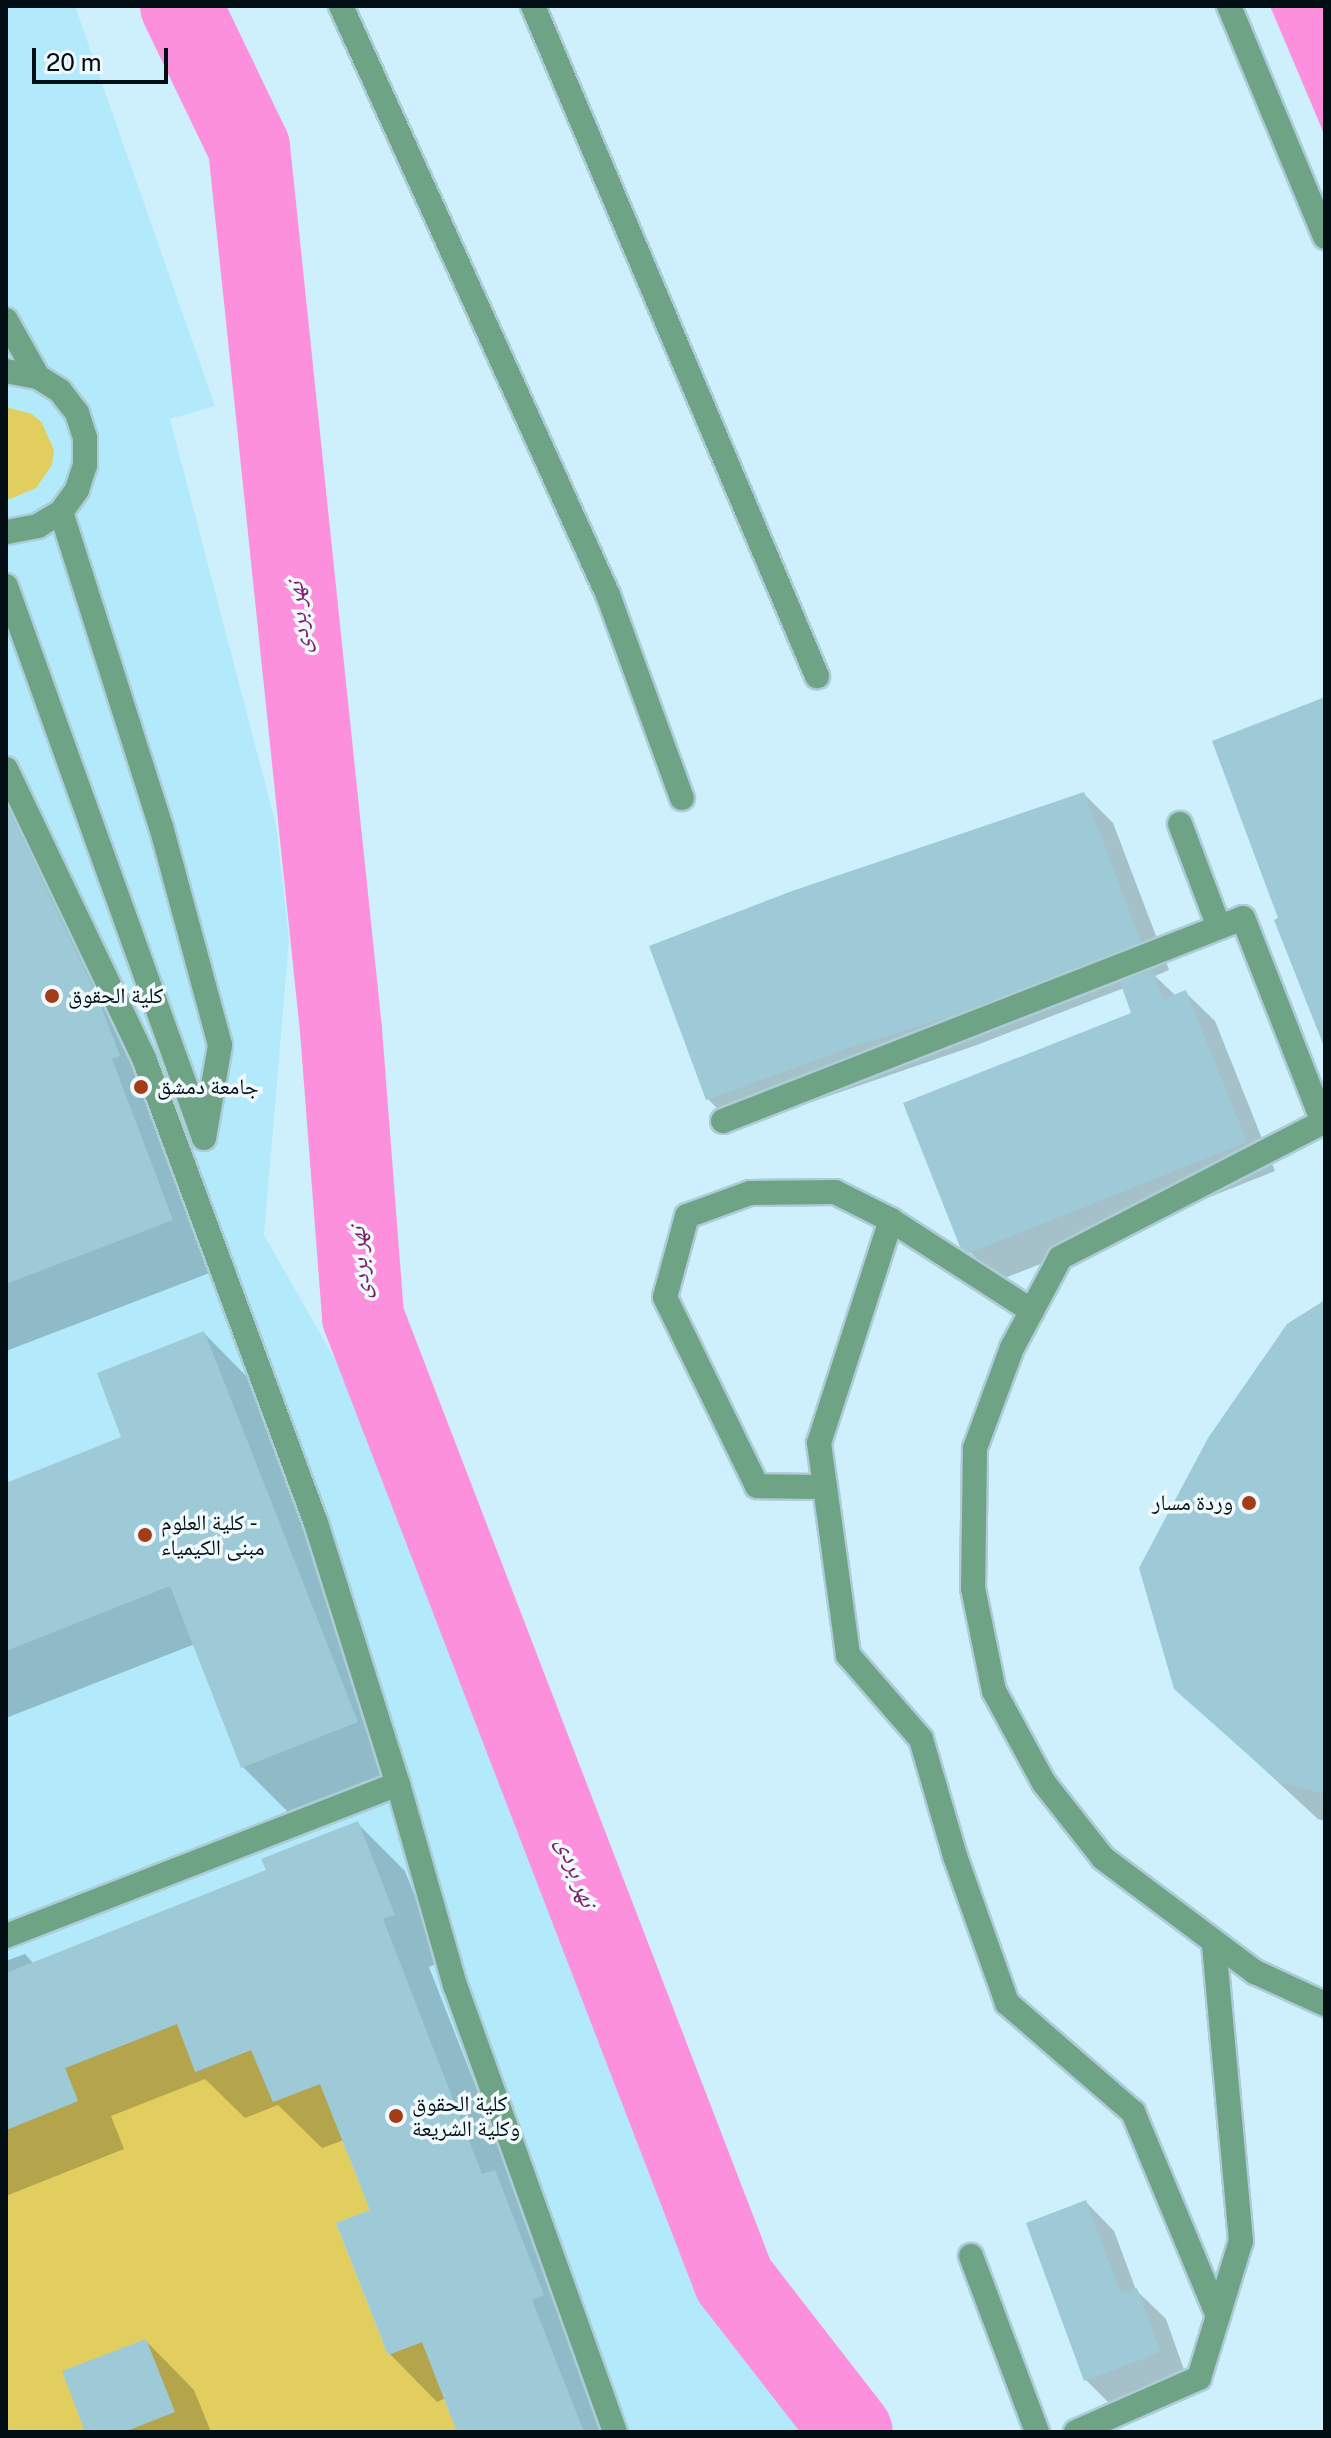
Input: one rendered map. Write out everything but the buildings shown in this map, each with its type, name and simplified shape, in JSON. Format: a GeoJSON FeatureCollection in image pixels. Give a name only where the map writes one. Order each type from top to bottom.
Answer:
{"type":"FeatureCollection","features":[{"type":"Feature","properties":{"kind":"lane"},"geometry":{"type":"LineString","coordinates":[[341,6],[608,595],[682,798]]}},
{"type":"Feature","properties":{"kind":"lane"},"geometry":{"type":"LineString","coordinates":[[533,6],[817,676]]}},
{"type":"Feature","properties":{"kind":"lane"},"geometry":{"type":"LineString","coordinates":[[1229,6],[1325,237]]}},
{"type":"Feature","properties":{"kind":"lane"},"geometry":{"type":"LineString","coordinates":[[6,320],[38,377]]}},
{"type":"Feature","properties":{"kind":"lane"},"geometry":{"type":"LineString","coordinates":[[6,371],[38,377],[60,391],[77,413],[85,438],[85,465],[77,490],[61,512],[38,526],[6,532]]}},
{"type":"Feature","properties":{"kind":"lane"},"geometry":{"type":"LineString","coordinates":[[6,586],[204,1138],[220,1045],[161,827],[61,512]]}},
{"type":"Feature","properties":{"kind":"lane"},"geometry":{"type":"LineString","coordinates":[[6,769],[145,1061],[316,1523],[398,1784],[455,1985],[615,2432]]}},
{"type":"Feature","properties":{"kind":"lane"},"geometry":{"type":"LineString","coordinates":[[1180,824],[1219,927]]}},
{"type":"Feature","properties":{"kind":"lane"},"geometry":{"type":"LineString","coordinates":[[723,1121],[1243,918],[1324,1122],[1060,1258],[1012,1348],[975,1448],[973,1588],[994,1691],[1044,1783],[1103,1858],[1255,1972],[1325,2004]]}},
{"type":"Feature","properties":{"kind":"lane"},"geometry":{"type":"LineString","coordinates":[[825,1487],[757,1486],[665,1297],[687,1216],[750,1193],[835,1192],[891,1220],[1032,1311]]}},
{"type":"Feature","properties":{"kind":"lane"},"geometry":{"type":"LineString","coordinates":[[891,1220],[819,1443],[848,1655],[921,1739],[955,1856],[1007,2003],[1133,2112],[1218,2316]]}},
{"type":"Feature","properties":{"kind":"lane"},"geometry":{"type":"LineString","coordinates":[[6,1936],[398,1784]]}},
{"type":"Feature","properties":{"kind":"lane"},"geometry":{"type":"LineString","coordinates":[[1076,2432],[1199,2378],[1241,2241],[1214,1943]]}},
{"type":"Feature","properties":{"kind":"lane"},"geometry":{"type":"LineString","coordinates":[[971,2256],[1037,2432]]}},
{"type":"Feature","properties":{"kind":"shaded area","name":"جامعة دمشق"},"geometry":{"type":"Polygon","coordinates":[[[6,6],[75,6],[215,406],[170,419],[276,825],[289,940],[264,1235],[404,1481],[761,2370],[828,2432],[6,2432],[6,6]]]}},
{"type":"Feature","properties":{"kind":"shaded area"},"geometry":{"type":"Polygon","coordinates":[[[1270,6],[1325,6],[1325,136],[1270,6]]]}},
{"type":"Feature","properties":{"kind":"shaded area"},"geometry":{"type":"Polygon","coordinates":[[[6,407],[32,414],[42,423],[54,450],[52,465],[36,488],[10,499],[6,498],[6,407]]]}},
{"type":"Feature","properties":{"kind":"shaded area"},"geometry":{"type":"Polygon","coordinates":[[[177,2024],[196,2072],[251,2050],[273,2102],[320,2084],[370,2210],[336,2223],[388,2355],[422,2342],[457,2432],[6,2432],[6,2130],[78,2101],[65,2068],[177,2024]]]}},
{"type":"Feature","properties":{"kind":"waterway","name":"نهر بردى"},"geometry":{"type":"LineString","coordinates":[[181,6],[249,147],[341,1030],[363,1317],[734,2280],[852,2432]]}},
{"type":"Feature","properties":{"kind":"place","name":"كلية الحقوق"},"geometry":{"type":"Point","coordinates":[52,996]}},
{"type":"Feature","properties":{"kind":"place","name":"جامعة دمشق"},"geometry":{"type":"Point","coordinates":[141,1087]}},
{"type":"Feature","properties":{"kind":"place","name":"وردة مسار"},"geometry":{"type":"Point","coordinates":[1249,1503]}},
{"type":"Feature","properties":{"kind":"place","name":"كلية العلوم - مبنى الكيمياء"},"geometry":{"type":"Point","coordinates":[145,1535]}},
{"type":"Feature","properties":{"kind":"place","name":"كلية الحقوق وكلية الشريعة"},"geometry":{"type":"Point","coordinates":[396,2116]}}]}
